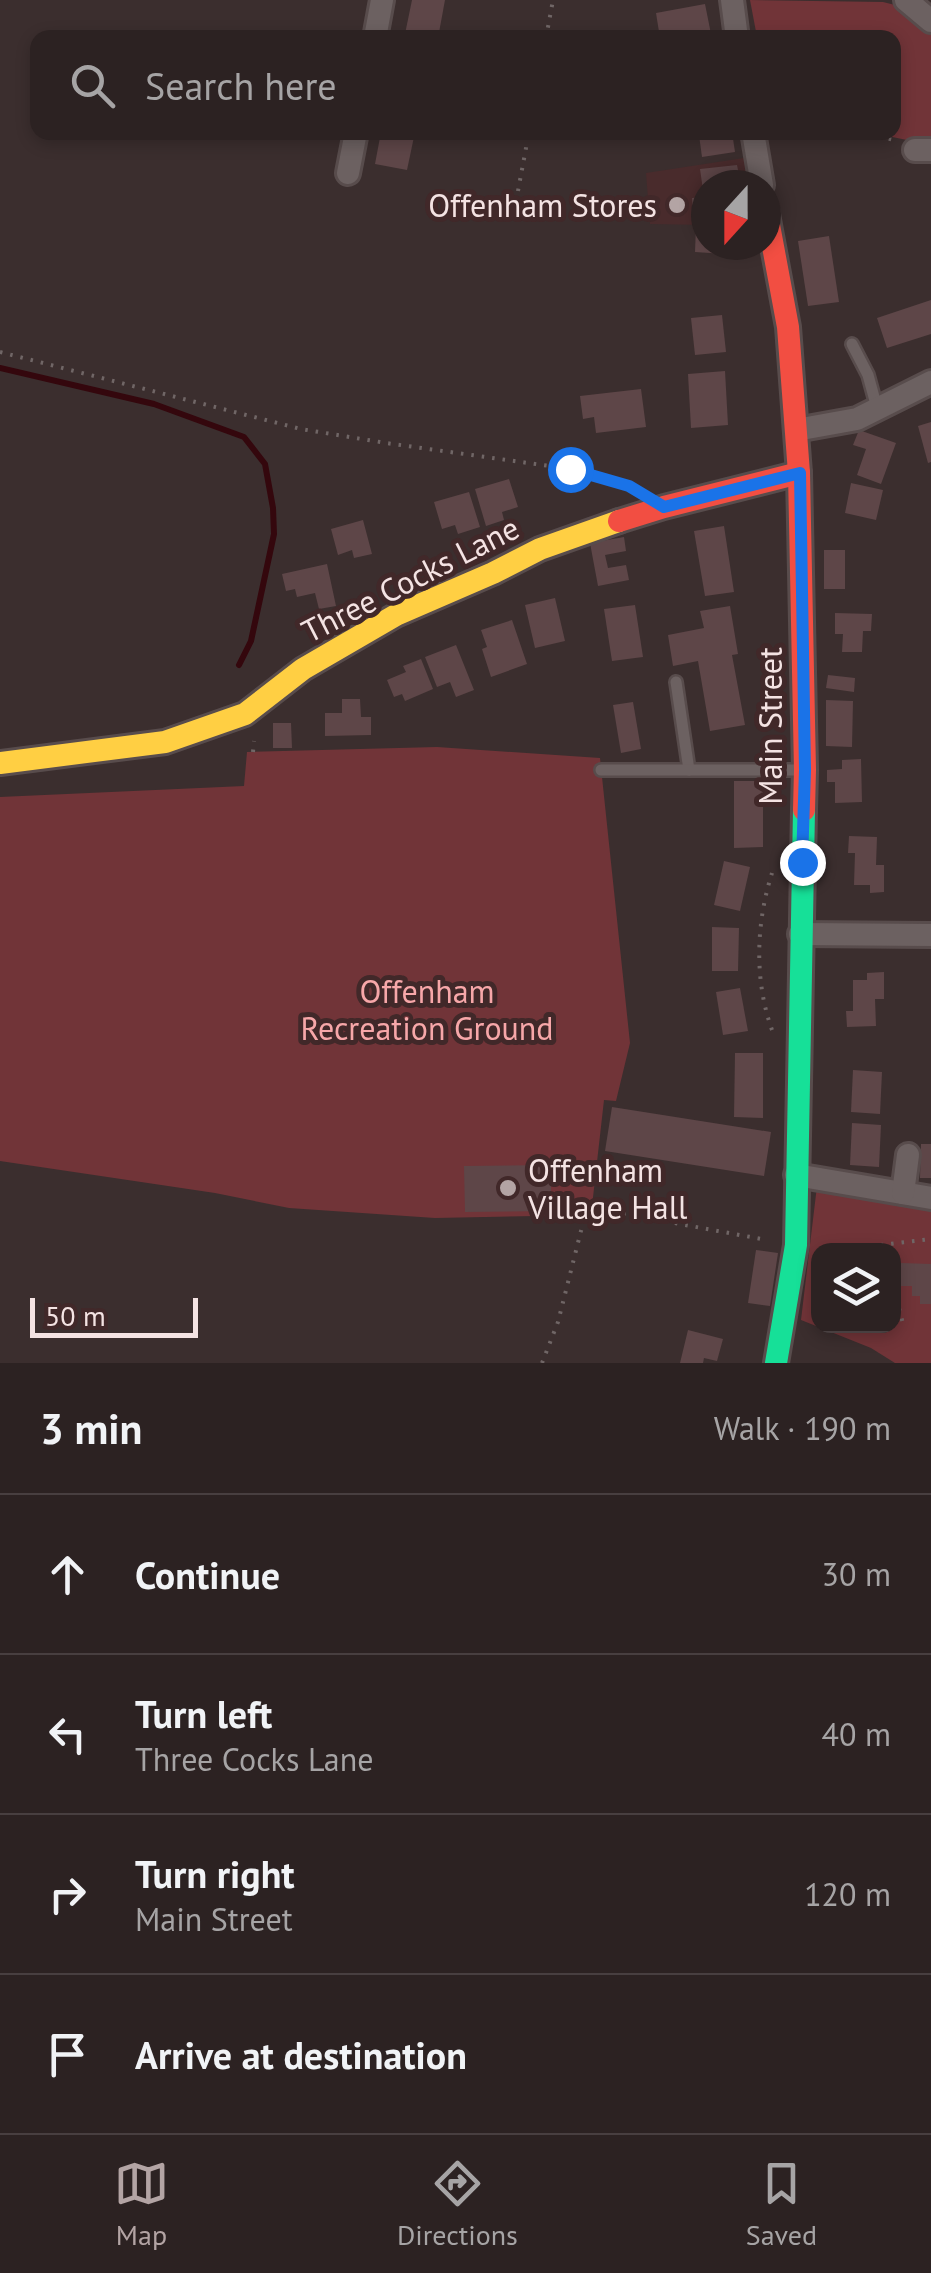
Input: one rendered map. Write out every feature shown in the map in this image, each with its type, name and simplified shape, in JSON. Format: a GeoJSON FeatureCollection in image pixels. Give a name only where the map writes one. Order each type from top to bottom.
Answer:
{"type":"FeatureCollection","features":[{"type":"Feature","properties":{"kind":"street"},"geometry":{"type":"LineString","coordinates":[[376,30],[382,0]]}},
{"type":"Feature","properties":{"kind":"street"},"geometry":{"type":"LineString","coordinates":[[732,0],[736,30]]}},
{"type":"Feature","properties":{"kind":"street"},"geometry":{"type":"LineString","coordinates":[[906,0],[931,20]]}},
{"type":"Feature","properties":{"kind":"street"},"geometry":{"type":"LineString","coordinates":[[348,173],[354,140]]}},
{"type":"Feature","properties":{"kind":"street"},"geometry":{"type":"LineString","coordinates":[[754,140],[759,170]]}},
{"type":"Feature","properties":{"kind":"street","name":"Main Street"},"geometry":{"type":"LineString","coordinates":[[776,260],[788,327],[800,473],[805,770],[796,1245],[776,1363]]}},
{"type":"Feature","properties":{"kind":"street"},"geometry":{"type":"LineString","coordinates":[[796,430],[857,419],[931,382]]}},
{"type":"Feature","properties":{"kind":"street","name":"Three Cocks Lane"},"geometry":{"type":"LineString","coordinates":[[0,763],[165,742],[245,714],[303,669],[396,615],[540,550],[664,507],[800,473]]}},
{"type":"Feature","properties":{"kind":"street"},"geometry":{"type":"LineString","coordinates":[[800,934],[931,935]]}},
{"type":"Feature","properties":{"kind":"street"},"geometry":{"type":"LineString","coordinates":[[903,1194],[908,1155]]}},
{"type":"Feature","properties":{"kind":"street"},"geometry":{"type":"LineString","coordinates":[[796,1175],[931,1198]]}},
{"type":"Feature","properties":{"kind":"lane"},"geometry":{"type":"LineString","coordinates":[[852,344],[868,375],[877,408]]}},
{"type":"Feature","properties":{"kind":"lane"},"geometry":{"type":"LineString","coordinates":[[676,682],[689,770]]}},
{"type":"Feature","properties":{"kind":"lane"},"geometry":{"type":"LineString","coordinates":[[601,770],[805,770]]}},
{"type":"Feature","properties":{"kind":"path"},"geometry":{"type":"LineString","coordinates":[[547,30],[553,0]]}},
{"type":"Feature","properties":{"kind":"path"},"geometry":{"type":"LineString","coordinates":[[518,191],[528,140]]}},
{"type":"Feature","properties":{"kind":"path"},"geometry":{"type":"LineString","coordinates":[[894,140],[923,150]]}},
{"type":"Feature","properties":{"kind":"path"},"geometry":{"type":"LineString","coordinates":[[0,352],[301,429],[570,469],[629,486],[664,507]]}},
{"type":"Feature","properties":{"kind":"path"},"geometry":{"type":"LineString","coordinates":[[542,1363],[558,1322],[587,1206],[796,1245]]}},
{"type":"Feature","properties":{"kind":"path"},"geometry":{"type":"LineString","coordinates":[[901,1244],[931,1239]]}},
{"type":"Feature","properties":{"kind":"path"},"geometry":{"type":"LineString","coordinates":[[901,1316],[903,1324]]}},
{"type":"Feature","properties":{"kind":"shaded area","name":"Offenham Stores"},"geometry":{"type":"Polygon","coordinates":[[[757,156],[759,170],[691,170],[691,225],[650,224],[646,173],[757,156]]]}},
{"type":"Feature","properties":{"kind":"green space"},"geometry":{"type":"Polygon","coordinates":[[[750,0],[883,2],[903,7],[931,29],[931,145],[901,139],[901,30],[756,30],[750,0]]]}},
{"type":"Feature","properties":{"kind":"green space","name":"Offenham Recreation Ground"},"geometry":{"type":"Polygon","coordinates":[[[437,747],[600,758],[630,1043],[616,1101],[604,1100],[591,1215],[435,1218],[289,1208],[0,1161],[0,797],[244,786],[247,752],[437,747]]]}},
{"type":"Feature","properties":{"kind":"green space"},"geometry":{"type":"Polygon","coordinates":[[[817,1186],[931,1205],[931,1363],[895,1363],[834,1333],[901,1333],[901,1243],[811,1243],[811,1324],[801,1320],[817,1186]]]}},
{"type":"Feature","properties":{"kind":"building"},"geometry":{"type":"Polygon","coordinates":[[[412,0],[445,0],[439,30],[406,30],[412,0]]]}},
{"type":"Feature","properties":{"kind":"building"},"geometry":{"type":"Polygon","coordinates":[[[705,4],[710,30],[659,30],[656,13],[705,4]]]}},
{"type":"Feature","properties":{"kind":"building"},"geometry":{"type":"Polygon","coordinates":[[[380,140],[413,140],[407,170],[375,164],[380,140]]]}},
{"type":"Feature","properties":{"kind":"building"},"geometry":{"type":"Polygon","coordinates":[[[700,140],[733,140],[735,152],[702,157],[700,140]]]}},
{"type":"Feature","properties":{"kind":"building"},"geometry":{"type":"Polygon","coordinates":[[[737,165],[738,170],[700,170],[737,165]]]}},
{"type":"Feature","properties":{"kind":"building"},"geometry":{"type":"Polygon","coordinates":[[[829,236],[839,302],[808,306],[798,241],[829,236]]]}},
{"type":"Feature","properties":{"kind":"building"},"geometry":{"type":"Polygon","coordinates":[[[931,300],[931,334],[887,348],[877,318],[931,300]]]}},
{"type":"Feature","properties":{"kind":"building"},"geometry":{"type":"Polygon","coordinates":[[[722,315],[726,352],[695,355],[691,318],[722,315]]]}},
{"type":"Feature","properties":{"kind":"building"},"geometry":{"type":"Polygon","coordinates":[[[725,371],[728,425],[691,428],[688,374],[725,371]]]}},
{"type":"Feature","properties":{"kind":"building"},"geometry":{"type":"Polygon","coordinates":[[[641,389],[646,427],[596,433],[594,417],[583,419],[580,396],[641,389]]]}},
{"type":"Feature","properties":{"kind":"building"},"geometry":{"type":"Polygon","coordinates":[[[931,422],[931,462],[928,463],[918,426],[931,422]]]}},
{"type":"Feature","properties":{"kind":"building"},"geometry":{"type":"Polygon","coordinates":[[[859,430],[896,443],[881,484],[857,475],[866,449],[853,445],[859,430]]]}},
{"type":"Feature","properties":{"kind":"building"},"geometry":{"type":"Polygon","coordinates":[[[509,479],[518,507],[502,512],[504,520],[486,526],[475,489],[509,479]]]}},
{"type":"Feature","properties":{"kind":"building"},"geometry":{"type":"Polygon","coordinates":[[[851,483],[883,490],[876,520],[845,513],[851,483]]]}},
{"type":"Feature","properties":{"kind":"building"},"geometry":{"type":"Polygon","coordinates":[[[469,492],[480,527],[458,534],[455,525],[442,529],[434,502],[469,492]]]}},
{"type":"Feature","properties":{"kind":"building"},"geometry":{"type":"Polygon","coordinates":[[[363,520],[372,554],[354,558],[352,550],[338,555],[331,529],[363,520]]]}},
{"type":"Feature","properties":{"kind":"building"},"geometry":{"type":"Polygon","coordinates":[[[724,526],[734,592],[705,596],[694,531],[724,526]]]}},
{"type":"Feature","properties":{"kind":"building"},"geometry":{"type":"Polygon","coordinates":[[[624,537],[626,551],[605,555],[608,568],[626,565],[629,580],[598,586],[590,543],[624,537]]]}},
{"type":"Feature","properties":{"kind":"building"},"geometry":{"type":"Polygon","coordinates":[[[824,550],[845,550],[845,589],[824,589],[824,550]]]}},
{"type":"Feature","properties":{"kind":"building"},"geometry":{"type":"Polygon","coordinates":[[[327,564],[336,606],[319,609],[315,593],[297,597],[295,589],[286,591],[282,574],[327,564]]]}},
{"type":"Feature","properties":{"kind":"building"},"geometry":{"type":"Polygon","coordinates":[[[555,598],[565,641],[535,648],[525,605],[555,598]]]}},
{"type":"Feature","properties":{"kind":"building"},"geometry":{"type":"Polygon","coordinates":[[[635,605],[643,657],[612,661],[604,609],[635,605]]]}},
{"type":"Feature","properties":{"kind":"building"},"geometry":{"type":"Polygon","coordinates":[[[730,606],[738,654],[732,655],[745,725],[710,731],[698,661],[673,666],[668,635],[704,628],[700,611],[730,606]]]}},
{"type":"Feature","properties":{"kind":"building"},"geometry":{"type":"Polygon","coordinates":[[[835,613],[872,614],[871,631],[863,631],[862,652],[842,652],[843,634],[835,634],[835,613]]]}},
{"type":"Feature","properties":{"kind":"building"},"geometry":{"type":"Polygon","coordinates":[[[512,620],[527,664],[491,677],[481,630],[512,620]]]}},
{"type":"Feature","properties":{"kind":"building"},"geometry":{"type":"Polygon","coordinates":[[[456,645],[474,690],[456,697],[450,682],[437,687],[425,657],[456,645]]]}},
{"type":"Feature","properties":{"kind":"building"},"geometry":{"type":"Polygon","coordinates":[[[421,659],[433,689],[405,701],[402,694],[394,697],[387,680],[406,672],[403,666],[421,659]]]}},
{"type":"Feature","properties":{"kind":"building"},"geometry":{"type":"Polygon","coordinates":[[[828,675],[855,678],[854,692],[826,688],[828,675]]]}},
{"type":"Feature","properties":{"kind":"building"},"geometry":{"type":"Polygon","coordinates":[[[342,699],[360,699],[361,717],[371,717],[371,735],[325,736],[325,713],[342,713],[342,699]]]}},
{"type":"Feature","properties":{"kind":"building"},"geometry":{"type":"Polygon","coordinates":[[[826,700],[853,701],[852,747],[826,746],[826,700]]]}},
{"type":"Feature","properties":{"kind":"building"},"geometry":{"type":"Polygon","coordinates":[[[633,702],[641,749],[621,753],[613,705],[633,702]]]}},
{"type":"Feature","properties":{"kind":"building"},"geometry":{"type":"Polygon","coordinates":[[[273,723],[291,723],[292,748],[273,748],[273,723]]]}},
{"type":"Feature","properties":{"kind":"building"},"geometry":{"type":"Polygon","coordinates":[[[861,759],[862,802],[835,803],[835,782],[827,782],[827,770],[842,769],[842,760],[861,759]]]}},
{"type":"Feature","properties":{"kind":"building"},"geometry":{"type":"Polygon","coordinates":[[[734,781],[763,781],[763,847],[734,848],[734,781]]]}},
{"type":"Feature","properties":{"kind":"building"},"geometry":{"type":"Polygon","coordinates":[[[849,836],[877,837],[876,865],[884,865],[884,892],[870,893],[870,885],[854,885],[855,853],[848,853],[849,836]]]}},
{"type":"Feature","properties":{"kind":"building"},"geometry":{"type":"Polygon","coordinates":[[[724,861],[750,867],[740,911],[714,905],[724,861]]]}},
{"type":"Feature","properties":{"kind":"building"},"geometry":{"type":"Polygon","coordinates":[[[712,927],[739,928],[738,971],[712,971],[712,927]]]}},
{"type":"Feature","properties":{"kind":"building"},"geometry":{"type":"Polygon","coordinates":[[[884,972],[884,999],[875,999],[876,1026],[847,1027],[846,1011],[853,1011],[853,980],[867,980],[867,973],[884,972]]]}},
{"type":"Feature","properties":{"kind":"building"},"geometry":{"type":"Polygon","coordinates":[[[740,988],[748,1031],[723,1035],[716,992],[740,988]]]}},
{"type":"Feature","properties":{"kind":"building"},"geometry":{"type":"Polygon","coordinates":[[[735,1053],[763,1053],[763,1118],[734,1117],[735,1053]]]}},
{"type":"Feature","properties":{"kind":"building"},"geometry":{"type":"Polygon","coordinates":[[[853,1070],[882,1072],[880,1114],[851,1112],[853,1070]]]}},
{"type":"Feature","properties":{"kind":"building"},"geometry":{"type":"Polygon","coordinates":[[[612,1107],[771,1132],[764,1176],[605,1151],[612,1107]]]}},
{"type":"Feature","properties":{"kind":"building"},"geometry":{"type":"Polygon","coordinates":[[[852,1123],[881,1125],[879,1167],[850,1165],[852,1123]]]}},
{"type":"Feature","properties":{"kind":"building"},"geometry":{"type":"Polygon","coordinates":[[[921,1144],[931,1144],[931,1178],[920,1178],[921,1144]]]}},
{"type":"Feature","properties":{"kind":"building","name":"Offenham Village Hall"},"geometry":{"type":"Polygon","coordinates":[[[551,1165],[551,1211],[465,1212],[464,1166],[551,1165]]]}},
{"type":"Feature","properties":{"kind":"building"},"geometry":{"type":"Polygon","coordinates":[[[756,1250],[778,1253],[770,1306],[748,1303],[756,1250]]]}},
{"type":"Feature","properties":{"kind":"building"},"geometry":{"type":"Polygon","coordinates":[[[901,1263],[931,1264],[931,1304],[920,1304],[920,1296],[912,1296],[912,1286],[901,1286],[901,1263]]]}},
{"type":"Feature","properties":{"kind":"building"},"geometry":{"type":"Polygon","coordinates":[[[688,1330],[723,1339],[717,1361],[704,1358],[703,1363],[680,1363],[688,1330]]]}},
{"type":"Feature","properties":{"kind":"waterway"},"geometry":{"type":"LineString","coordinates":[[0,368],[154,404],[244,437],[265,464],[274,534],[251,641],[239,665]]}},
{"type":"Feature","properties":{"kind":"traffic: fast"},"geometry":{"type":"LineString","coordinates":[[776,1363],[796,1245],[804,810]]}},
{"type":"Feature","properties":{"kind":"traffic: slow"},"geometry":{"type":"LineString","coordinates":[[0,763],[165,742],[245,714],[303,669],[396,615],[540,549],[619,521]]}},
{"type":"Feature","properties":{"kind":"traffic: jam"},"geometry":{"type":"LineString","coordinates":[[776,260],[788,327],[799,473],[804,810]]}},
{"type":"Feature","properties":{"kind":"traffic: jam"},"geometry":{"type":"LineString","coordinates":[[619,521],[799,473]]}},
{"type":"Feature","properties":{"kind":"place","name":"Offenham Stores"},"geometry":{"type":"Point","coordinates":[677,205]}},
{"type":"Feature","properties":{"kind":"place","name":"Offenham Village Hall"},"geometry":{"type":"Point","coordinates":[508,1188]}},
{"type":"Feature","properties":{"kind":"route"},"geometry":{"type":"LineString","coordinates":[[570,469],[629,486],[664,507],[800,473],[805,770],[802,862]]}}]}
